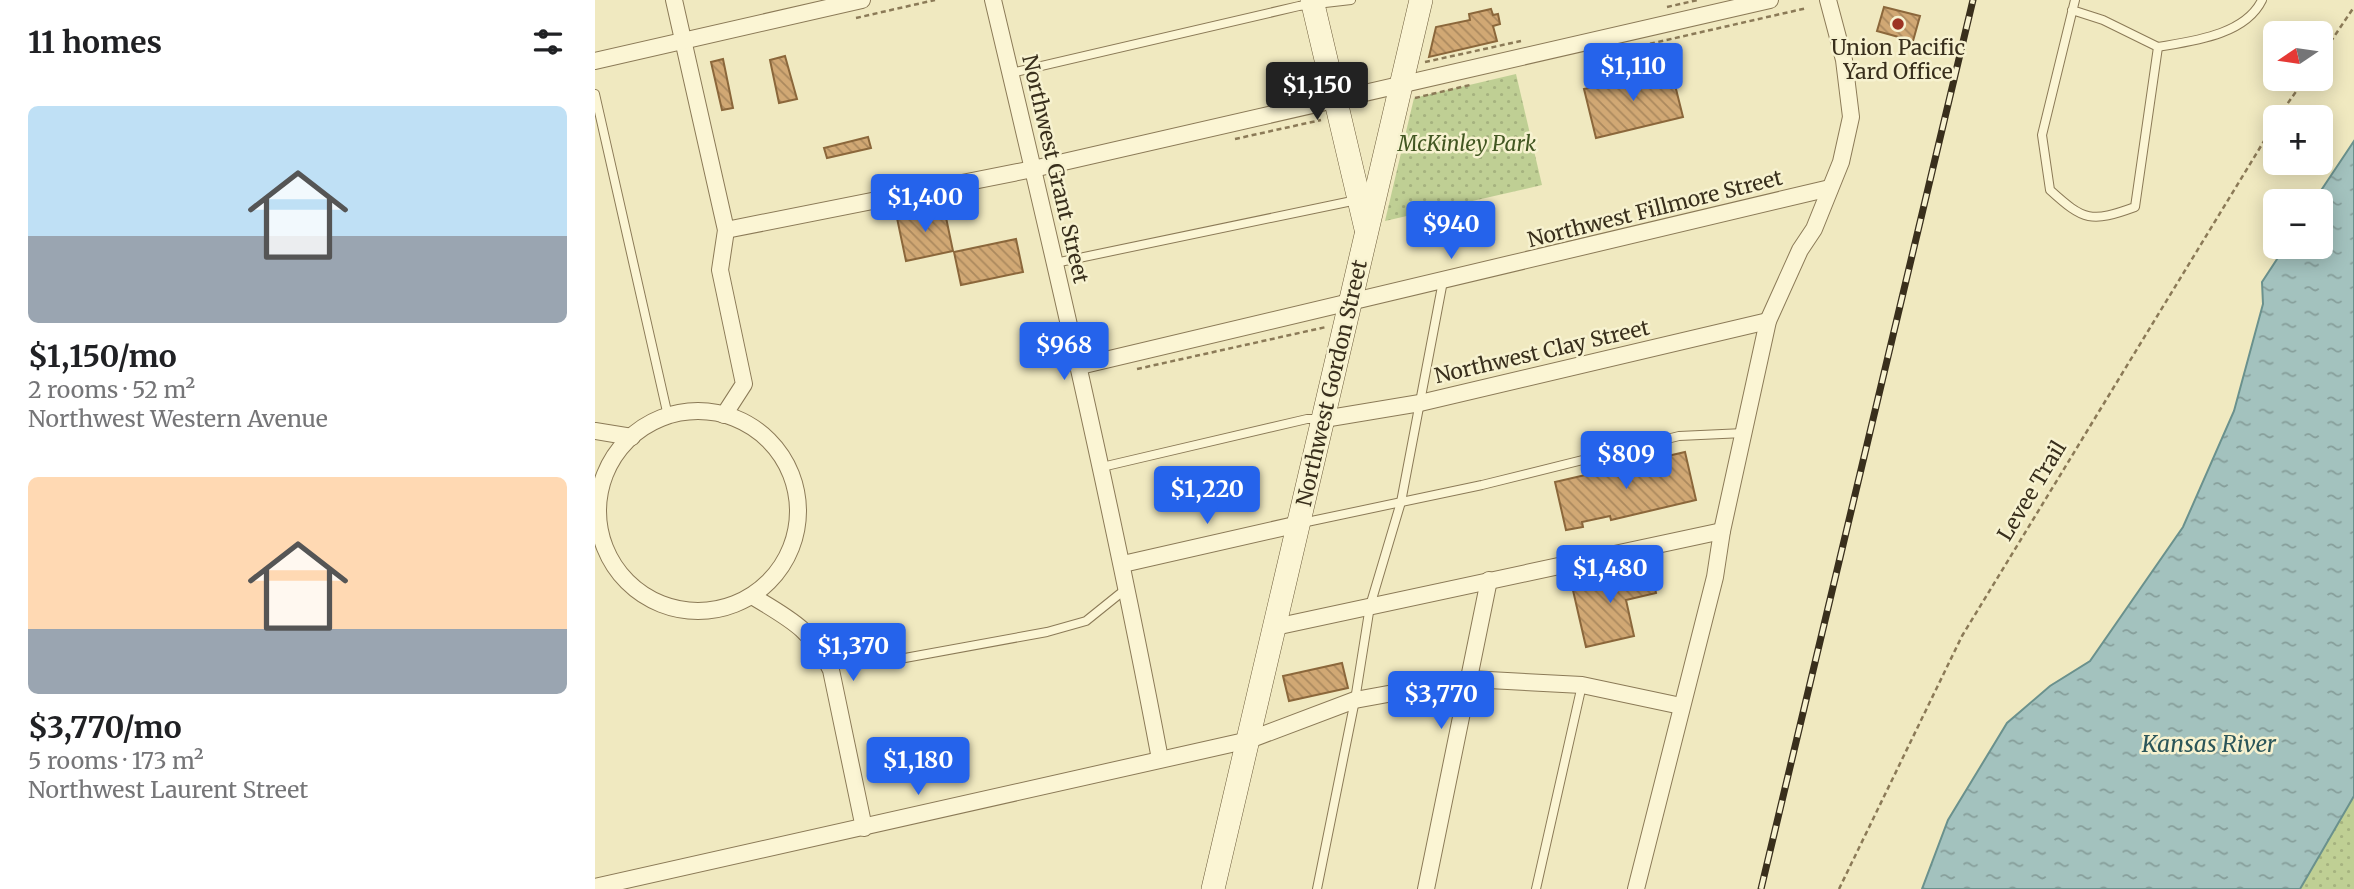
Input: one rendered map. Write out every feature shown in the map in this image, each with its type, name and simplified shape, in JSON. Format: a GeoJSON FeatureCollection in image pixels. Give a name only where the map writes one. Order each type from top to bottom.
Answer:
{"type":"FeatureCollection","features":[{"type":"Feature","properties":{"kind":"main road","name":"Northwest Gordon Street"},"geometry":{"type":"LineString","coordinates":[[1214,889],[1367,232],[1408,92],[1421,0]]}},
{"type":"Feature","properties":{"kind":"main road"},"geometry":{"type":"LineString","coordinates":[[1312,2],[1367,232]]}},
{"type":"Feature","properties":{"kind":"street"},"geometry":{"type":"LineString","coordinates":[[674,0],[726,230],[720,270],[744,384],[724,415]]}},
{"type":"Feature","properties":{"kind":"street"},"geometry":{"type":"LineString","coordinates":[[595,61],[862,0]]}},
{"type":"Feature","properties":{"kind":"street","name":"Northwest Grant Street"},"geometry":{"type":"LineString","coordinates":[[993,0],[1080,366],[1128,588],[1160,759]]}},
{"type":"Feature","properties":{"kind":"street"},"geometry":{"type":"LineString","coordinates":[[726,230],[1033,169],[1334,99],[1408,92],[1770,0]]}},
{"type":"Feature","properties":{"kind":"street"},"geometry":{"type":"LineString","coordinates":[[1636,889],[1715,577],[1721,531],[1768,321],[1800,250],[1814,229],[1841,162],[1851,117],[1844,60],[1828,0]]}},
{"type":"Feature","properties":{"kind":"street","name":"Northwest Fillmore Street"},"geometry":{"type":"LineString","coordinates":[[1080,366],[1349,313],[1443,282],[1830,188]]}},
{"type":"Feature","properties":{"kind":"street","name":"Northwest Clay Street"},"geometry":{"type":"LineString","coordinates":[[1324,419],[1420,403],[1768,321]]}},
{"type":"Feature","properties":{"kind":"street"},"geometry":{"type":"LineString","coordinates":[[687,412],[724,415],[751,426],[773,445],[789,468],[797,497],[796,535],[780,570],[752,596],[718,609],[683,610],[643,594],[614,565],[601,535],[599,500],[609,467],[632,437],[648,425],[668,416],[687,412]]}},
{"type":"Feature","properties":{"kind":"street"},"geometry":{"type":"LineString","coordinates":[[595,431],[632,437]]}},
{"type":"Feature","properties":{"kind":"street"},"geometry":{"type":"LineString","coordinates":[[1123,564],[1299,524]]}},
{"type":"Feature","properties":{"kind":"street"},"geometry":{"type":"LineString","coordinates":[[1275,627],[1721,531]]}},
{"type":"Feature","properties":{"kind":"street"},"geometry":{"type":"LineString","coordinates":[[1426,889],[1489,580]]}},
{"type":"Feature","properties":{"kind":"street"},"geometry":{"type":"LineString","coordinates":[[752,596],[799,625],[821,649],[831,670],[864,828]]}},
{"type":"Feature","properties":{"kind":"street"},"geometry":{"type":"LineString","coordinates":[[595,887],[1249,740],[1355,700],[1470,679],[1582,685],[1681,706]]}},
{"type":"Feature","properties":{"kind":"lane"},"geometry":{"type":"LineString","coordinates":[[1011,73],[1312,2],[1351,0]]}},
{"type":"Feature","properties":{"kind":"lane"},"geometry":{"type":"LineString","coordinates":[[2074,0],[2042,135],[2050,190],[2074,212],[2102,219],[2134,207],[2158,47]]}},
{"type":"Feature","properties":{"kind":"lane"},"geometry":{"type":"LineString","coordinates":[[2072,10],[2103,20],[2158,47],[2212,37],[2257,12],[2262,0]]}},
{"type":"Feature","properties":{"kind":"lane"},"geometry":{"type":"LineString","coordinates":[[595,94],[668,416]]}},
{"type":"Feature","properties":{"kind":"lane"},"geometry":{"type":"LineString","coordinates":[[1055,263],[1358,200]]}},
{"type":"Feature","properties":{"kind":"lane"},"geometry":{"type":"LineString","coordinates":[[1317,889],[1355,700],[1370,606],[1401,502],[1443,282]]}},
{"type":"Feature","properties":{"kind":"lane"},"geometry":{"type":"LineString","coordinates":[[1102,467],[1307,419],[1324,419]]}},
{"type":"Feature","properties":{"kind":"lane"},"geometry":{"type":"LineString","coordinates":[[1299,524],[1679,436],[1744,433]]}},
{"type":"Feature","properties":{"kind":"lane"},"geometry":{"type":"LineString","coordinates":[[894,660],[1047,632],[1086,621],[1128,588]]}},
{"type":"Feature","properties":{"kind":"lane"},"geometry":{"type":"LineString","coordinates":[[1536,889],[1582,685]]}},
{"type":"Feature","properties":{"kind":"path"},"geometry":{"type":"LineString","coordinates":[[2333,38],[2354,7]]}},
{"type":"Feature","properties":{"kind":"path"},"geometry":{"type":"LineString","coordinates":[[1592,57],[1807,8]]}},
{"type":"Feature","properties":{"kind":"path"},"geometry":{"type":"LineString","coordinates":[[1408,92],[1478,83]]}},
{"type":"Feature","properties":{"kind":"path","name":"Levee Trail"},"geometry":{"type":"LineString","coordinates":[[1839,889],[1962,636],[2263,142]]}},
{"type":"Feature","properties":{"kind":"path"},"geometry":{"type":"LineString","coordinates":[[1130,370],[1349,313]]}},
{"type":"Feature","properties":{"kind":"green space","name":"McKinley Park"},"geometry":{"type":"Polygon","coordinates":[[[1516,74],[1542,185],[1385,221],[1414,98],[1516,74]]]}},
{"type":"Feature","properties":{"kind":"green space"},"geometry":{"type":"Polygon","coordinates":[[[2354,796],[2354,889],[2300,889],[2354,796]]]}},
{"type":"Feature","properties":{"kind":"water","name":"Kansas River"},"geometry":{"type":"Polygon","coordinates":[[[2354,141],[2354,796],[2300,889],[1922,889],[1948,820],[2007,723],[2050,686],[2090,661],[2183,527],[2234,411],[2263,304],[2262,282],[2277,259],[2333,259],[2333,189],[2322,189],[2354,141]]]}},
{"type":"Feature","properties":{"kind":"building","name":"Union Pacific Yard Office"},"geometry":{"type":"Polygon","coordinates":[[[1884,7],[1920,16],[1913,41],[1877,31],[1884,7]]]}},
{"type":"Feature","properties":{"kind":"building"},"geometry":{"type":"Polygon","coordinates":[[[1491,9],[1493,15],[1498,14],[1500,24],[1493,26],[1497,41],[1429,57],[1436,27],[1470,20],[1469,14],[1491,9]]]}},
{"type":"Feature","properties":{"kind":"building"},"geometry":{"type":"Polygon","coordinates":[[[785,56],[797,99],[779,103],[770,60],[785,56]]]}},
{"type":"Feature","properties":{"kind":"building"},"geometry":{"type":"Polygon","coordinates":[[[723,59],[733,108],[722,110],[711,62],[723,59]]]}},
{"type":"Feature","properties":{"kind":"building"},"geometry":{"type":"Polygon","coordinates":[[[1671,69],[1683,117],[1596,138],[1584,89],[1671,69]]]}},
{"type":"Feature","properties":{"kind":"building"},"geometry":{"type":"Polygon","coordinates":[[[868,137],[871,148],[827,158],[824,148],[868,137]]]}},
{"type":"Feature","properties":{"kind":"building"},"geometry":{"type":"Polygon","coordinates":[[[944,208],[953,251],[906,261],[897,218],[944,208]]]}},
{"type":"Feature","properties":{"kind":"building"},"geometry":{"type":"Polygon","coordinates":[[[1016,239],[1023,272],[961,285],[954,252],[1016,239]]]}},
{"type":"Feature","properties":{"kind":"building"},"geometry":{"type":"Polygon","coordinates":[[[1685,452],[1696,500],[1611,520],[1610,516],[1582,522],[1583,527],[1566,530],[1555,482],[1685,452]]]}},
{"type":"Feature","properties":{"kind":"building"},"geometry":{"type":"Polygon","coordinates":[[[1651,568],[1656,593],[1626,600],[1634,636],[1586,647],[1572,586],[1651,568]]]}},
{"type":"Feature","properties":{"kind":"building"},"geometry":{"type":"Polygon","coordinates":[[[1342,663],[1348,688],[1289,701],[1283,676],[1342,663]]]}},
{"type":"Feature","properties":{"kind":"railway"},"geometry":{"type":"LineString","coordinates":[[1761,889],[1973,0]]}},
{"type":"Feature","properties":{"kind":"place","name":"Union Pacific Yard Office"},"geometry":{"type":"Point","coordinates":[1898,24]}}]}
